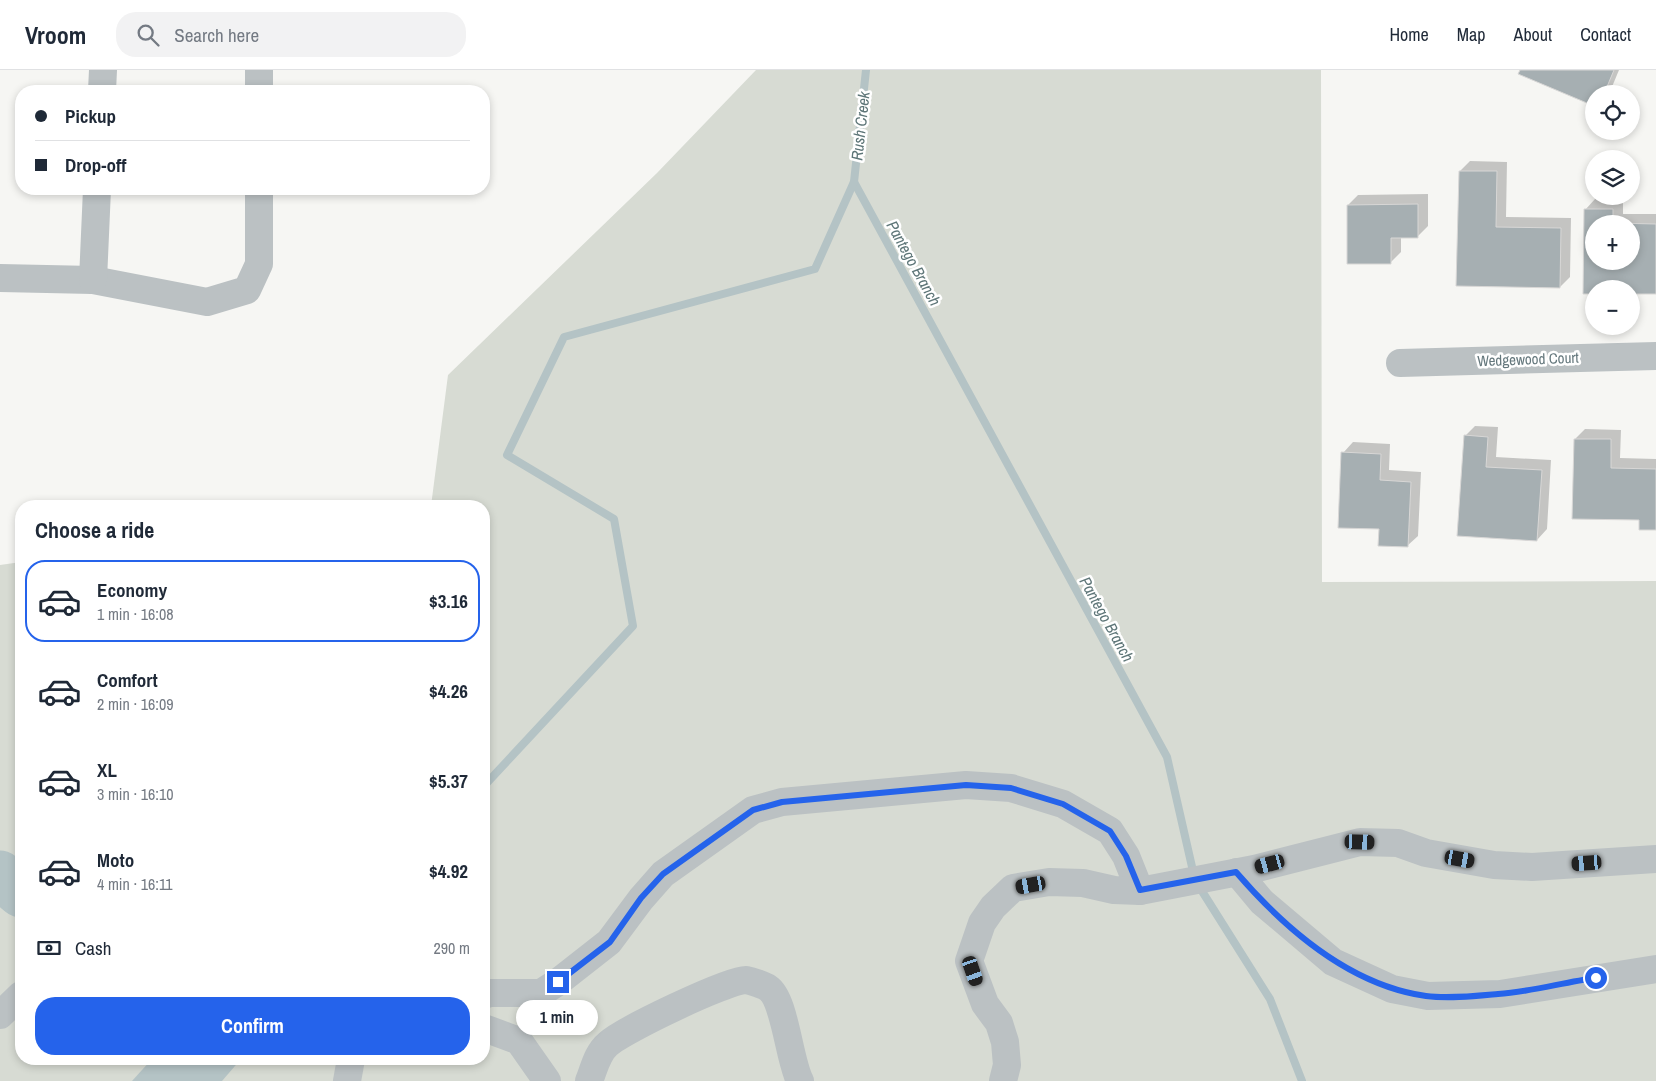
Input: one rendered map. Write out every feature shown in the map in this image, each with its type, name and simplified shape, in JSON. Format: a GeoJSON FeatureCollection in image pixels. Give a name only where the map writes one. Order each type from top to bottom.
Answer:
{"type":"FeatureCollection","features":[{"type":"Feature","properties":{"kind":"street"},"geometry":{"type":"LineString","coordinates":[[102,85],[103,70]]}},
{"type":"Feature","properties":{"kind":"street"},"geometry":{"type":"LineString","coordinates":[[259,70],[259,85]]}},
{"type":"Feature","properties":{"kind":"street"},"geometry":{"type":"LineString","coordinates":[[93,280],[97,195]]}},
{"type":"Feature","properties":{"kind":"street"},"geometry":{"type":"LineString","coordinates":[[0,278],[93,280],[207,302],[247,290],[259,264],[259,195]]}},
{"type":"Feature","properties":{"kind":"street","name":"Wedgewood Court"},"geometry":{"type":"LineString","coordinates":[[1400,363],[1656,356]]}},
{"type":"Feature","properties":{"kind":"street"},"geometry":{"type":"LineString","coordinates":[[490,992],[541,992],[610,942],[641,898],[663,874],[753,810],[782,802],[966,785],[1011,788],[1063,804],[1110,831],[1126,856],[1140,890]]}},
{"type":"Feature","properties":{"kind":"street"},"geometry":{"type":"LineString","coordinates":[[1003,1081],[1007,1065],[1005,1042],[999,1023],[985,1004],[969,961],[982,923],[993,907],[1013,888],[1049,882],[1140,890],[1228,874],[1360,842],[1398,843],[1426,853],[1494,865],[1532,867],[1656,859]]}},
{"type":"Feature","properties":{"kind":"street"},"geometry":{"type":"LineString","coordinates":[[1228,874],[1333,962],[1392,988],[1428,996],[1500,994],[1656,969]]}},
{"type":"Feature","properties":{"kind":"street"},"geometry":{"type":"LineString","coordinates":[[589,1081],[599,1056],[607,1044],[635,1026],[718,989],[746,980],[769,988],[778,1001],[800,1081]]}},
{"type":"Feature","properties":{"kind":"street"},"geometry":{"type":"LineString","coordinates":[[0,1015],[15,1001]]}},
{"type":"Feature","properties":{"kind":"street"},"geometry":{"type":"LineString","coordinates":[[490,1030],[519,1041],[547,1081]]}},
{"type":"Feature","properties":{"kind":"street"},"geometry":{"type":"LineString","coordinates":[[347,1081],[350,1065]]}},
{"type":"Feature","properties":{"kind":"shaded area"},"geometry":{"type":"Polygon","coordinates":[[[756,70],[1321,70],[1322,582],[1656,581],[1656,1081],[0,1081],[0,565],[15,563],[15,1065],[490,1065],[490,500],[432,500],[448,375],[657,173],[756,70]]]}},
{"type":"Feature","properties":{"kind":"shaded area"},"geometry":{"type":"Polygon","coordinates":[[[147,1065],[236,1065],[222,1081],[132,1081],[147,1065]]]}},
{"type":"Feature","properties":{"kind":"building"},"geometry":{"type":"Polygon","coordinates":[[[1520,70],[1614,70],[1608,85],[1585,85],[1585,102],[1518,74],[1520,70]]]}},
{"type":"Feature","properties":{"kind":"building"},"geometry":{"type":"Polygon","coordinates":[[[1459,171],[1497,171],[1496,227],[1561,228],[1560,288],[1456,286],[1459,171]]]}},
{"type":"Feature","properties":{"kind":"building"},"geometry":{"type":"Polygon","coordinates":[[[1418,204],[1418,238],[1391,238],[1391,264],[1347,264],[1347,205],[1418,204]]]}},
{"type":"Feature","properties":{"kind":"building"},"geometry":{"type":"Polygon","coordinates":[[[1584,209],[1613,209],[1613,215],[1585,215],[1585,270],[1640,270],[1640,224],[1656,224],[1656,294],[1640,294],[1640,280],[1585,280],[1585,294],[1583,294],[1584,209]]]}},
{"type":"Feature","properties":{"kind":"building"},"geometry":{"type":"Polygon","coordinates":[[[1464,435],[1488,437],[1486,467],[1542,470],[1537,541],[1457,536],[1464,435]]]}},
{"type":"Feature","properties":{"kind":"building"},"geometry":{"type":"Polygon","coordinates":[[[1574,439],[1611,439],[1611,468],[1656,469],[1656,530],[1639,530],[1639,520],[1572,519],[1574,439]]]}},
{"type":"Feature","properties":{"kind":"building"},"geometry":{"type":"Polygon","coordinates":[[[1341,452],[1381,454],[1380,480],[1411,482],[1408,547],[1378,546],[1379,529],[1338,528],[1341,452]]]}},
{"type":"Feature","properties":{"kind":"waterway"},"geometry":{"type":"LineString","coordinates":[[490,780],[633,626],[614,519],[507,455],[564,337],[815,269],[854,182],[866,70]]}},
{"type":"Feature","properties":{"kind":"waterway","name":"Pantego Branch"},"geometry":{"type":"LineString","coordinates":[[854,182],[1167,757],[1195,880],[1270,999],[1302,1081]]}},
{"type":"Feature","properties":{"kind":"waterway","name":"Rush Creek"},"geometry":{"type":"LineString","coordinates":[[0,875],[15,888]]}},
{"type":"Feature","properties":{"kind":"route"},"geometry":{"type":"LineString","coordinates":[[558,982],[610,942],[641,898],[663,874],[685,856],[753,810],[782,802],[966,785],[1011,788],[1063,804],[1110,831],[1126,856],[1140,890],[1236,872],[1262,902],[1333,962],[1392,988],[1428,996],[1500,994],[1596,978]]}}]}
